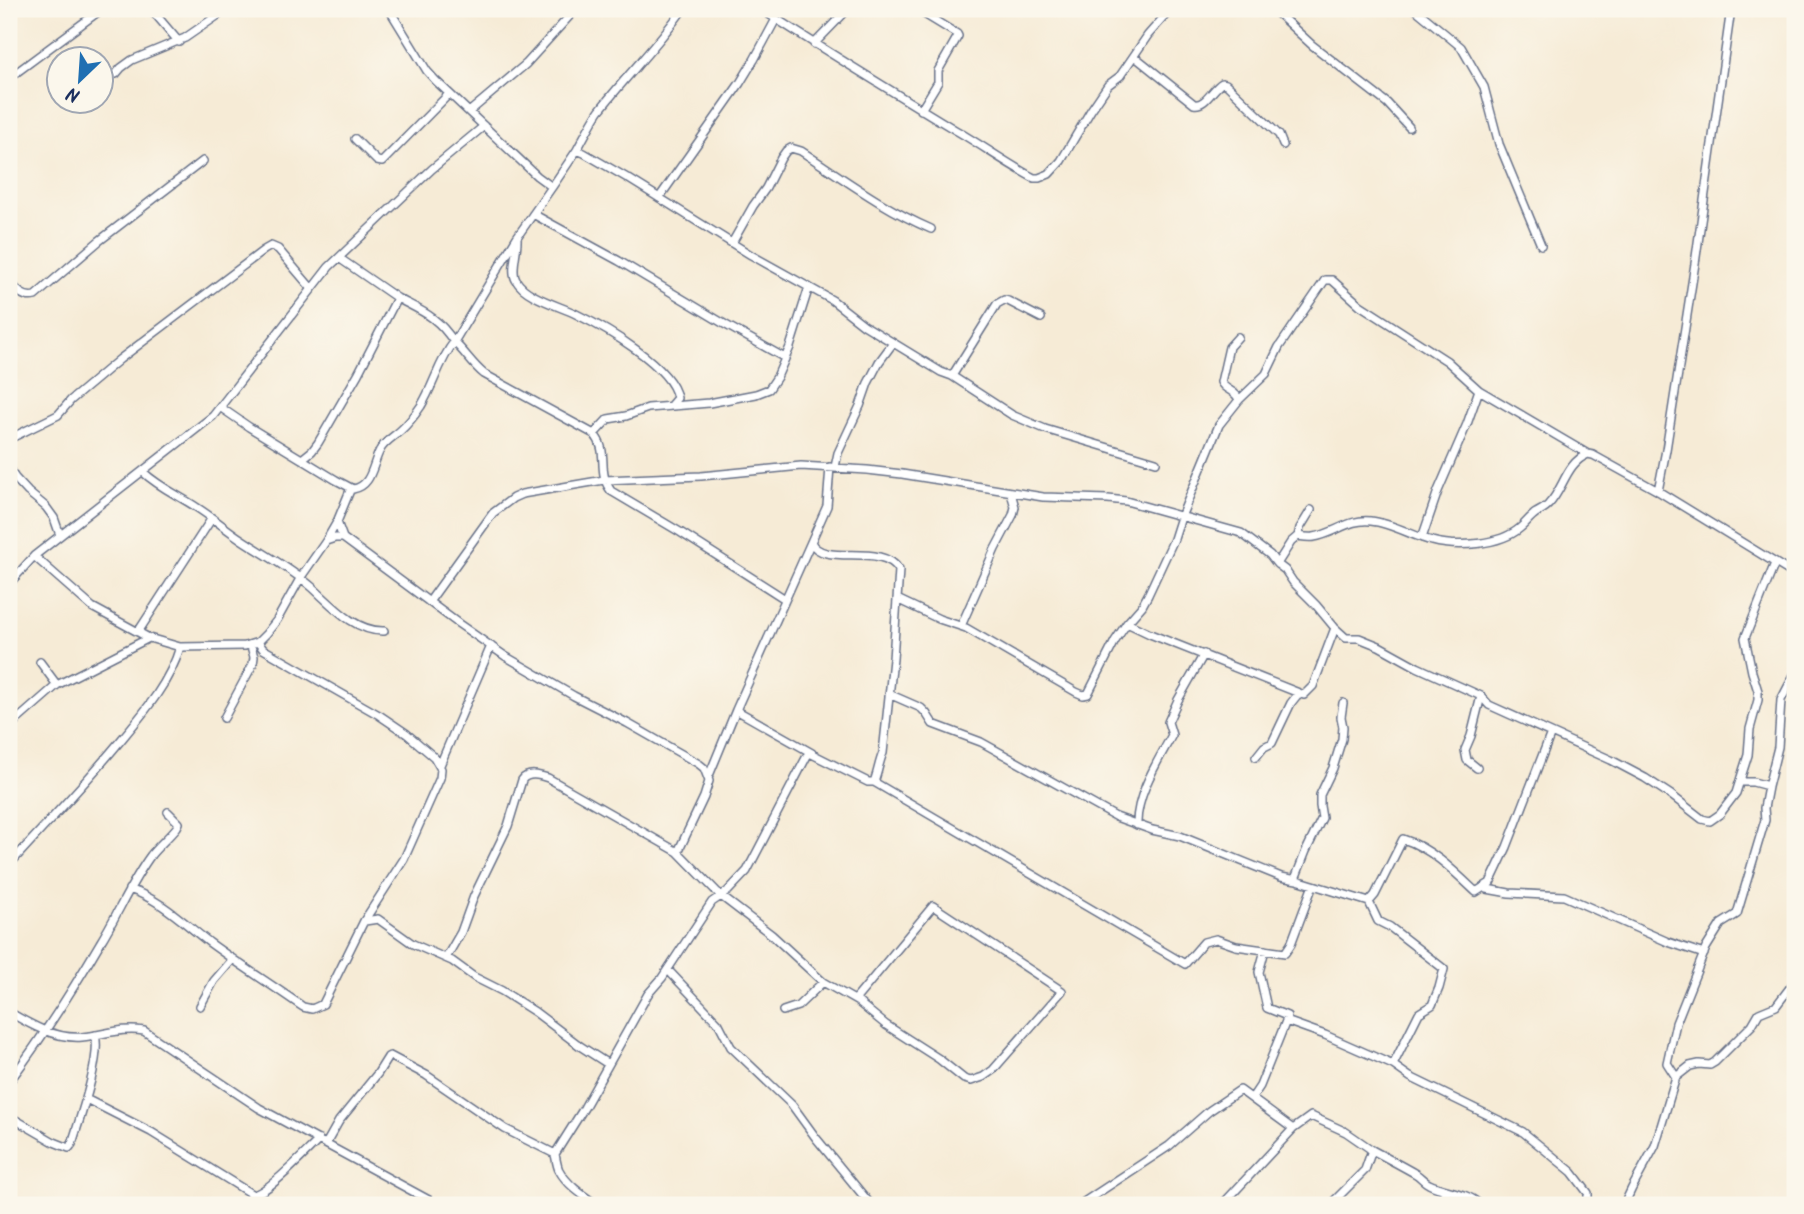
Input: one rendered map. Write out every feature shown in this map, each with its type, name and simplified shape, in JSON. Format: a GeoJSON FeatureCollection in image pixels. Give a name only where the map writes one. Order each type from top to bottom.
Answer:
{"type":"FeatureCollection","features":[{"type":"Feature","properties":{"kind":"street"},"geometry":{"type":"LineString","coordinates":[[9,78],[102,9]]}},
{"type":"Feature","properties":{"kind":"street"},"geometry":{"type":"LineString","coordinates":[[151,9],[179,41]]}},
{"type":"Feature","properties":{"kind":"street"},"geometry":{"type":"LineString","coordinates":[[116,74],[132,60],[179,41],[227,9]]}},
{"type":"Feature","properties":{"kind":"street"},"geometry":{"type":"LineString","coordinates":[[389,9],[427,71],[537,176],[552,187]]}},
{"type":"Feature","properties":{"kind":"street"},"geometry":{"type":"LineString","coordinates":[[469,112],[526,64],[576,9]]}},
{"type":"Feature","properties":{"kind":"street"},"geometry":{"type":"LineString","coordinates":[[220,407],[248,427],[351,488],[356,489],[365,484],[380,449],[402,430],[420,407],[444,357],[517,237],[577,150],[598,113],[683,9]]}},
{"type":"Feature","properties":{"kind":"street"},"geometry":{"type":"LineString","coordinates":[[761,9],[1034,178],[1049,174],[1061,161],[1108,85],[1120,76],[1148,35],[1171,9]]}},
{"type":"Feature","properties":{"kind":"street"},"geometry":{"type":"LineString","coordinates":[[814,44],[848,9]]}},
{"type":"Feature","properties":{"kind":"street"},"geometry":{"type":"LineString","coordinates":[[916,9],[958,36],[937,71],[938,82],[921,110]]}},
{"type":"Feature","properties":{"kind":"street"},"geometry":{"type":"LineString","coordinates":[[1273,9],[1312,45],[1387,103],[1409,127]]}},
{"type":"Feature","properties":{"kind":"street"},"geometry":{"type":"LineString","coordinates":[[1415,9],[1461,47],[1484,87],[1499,144],[1541,245]]}},
{"type":"Feature","properties":{"kind":"street"},"geometry":{"type":"LineString","coordinates":[[1658,491],[1696,257],[1731,9]]}},
{"type":"Feature","properties":{"kind":"street"},"geometry":{"type":"LineString","coordinates":[[659,198],[734,92],[776,19]]}},
{"type":"Feature","properties":{"kind":"street"},"geometry":{"type":"LineString","coordinates":[[1134,56],[1194,104],[1203,103],[1217,86],[1226,84],[1279,135],[1283,145]]}},
{"type":"Feature","properties":{"kind":"street"},"geometry":{"type":"LineString","coordinates":[[355,139],[377,161],[382,162],[449,94]]}},
{"type":"Feature","properties":{"kind":"street"},"geometry":{"type":"LineString","coordinates":[[9,584],[34,556],[213,416],[329,267],[432,169],[484,126]]}},
{"type":"Feature","properties":{"kind":"street"},"geometry":{"type":"LineString","coordinates":[[732,243],[781,158],[791,148],[801,151],[904,218],[931,229]]}},
{"type":"Feature","properties":{"kind":"street"},"geometry":{"type":"LineString","coordinates":[[577,150],[832,300],[864,325],[940,372],[952,376],[1012,415],[1045,429],[1156,462]]}},
{"type":"Feature","properties":{"kind":"street"},"geometry":{"type":"LineString","coordinates":[[9,281],[23,295],[35,296],[99,241],[203,161]]}},
{"type":"Feature","properties":{"kind":"street"},"geometry":{"type":"LineString","coordinates":[[533,214],[785,358]]}},
{"type":"Feature","properties":{"kind":"street"},"geometry":{"type":"LineString","coordinates":[[517,237],[518,251],[513,269],[522,288],[578,315],[646,357],[663,371],[677,392],[677,398],[671,405]]}},
{"type":"Feature","properties":{"kind":"street"},"geometry":{"type":"LineString","coordinates":[[9,440],[58,415],[71,400],[120,359],[271,246],[278,249],[312,289]]}},
{"type":"Feature","properties":{"kind":"street"},"geometry":{"type":"LineString","coordinates":[[339,258],[397,298],[433,317],[484,374],[594,434],[602,449],[604,480],[611,491],[785,599]]}},
{"type":"Feature","properties":{"kind":"street"},"geometry":{"type":"LineString","coordinates":[[897,599],[939,619],[961,626],[1083,695],[1089,692],[1115,641],[1148,595],[1174,539],[1215,432],[1239,400],[1266,374],[1279,347],[1325,280],[1332,280],[1360,305],[1447,361],[1479,390],[1588,454],[1658,491],[1795,575]]}},
{"type":"Feature","properties":{"kind":"street"},"geometry":{"type":"LineString","coordinates":[[594,434],[611,418],[648,408],[709,403],[769,389],[785,358],[809,287]]}},
{"type":"Feature","properties":{"kind":"street"},"geometry":{"type":"LineString","coordinates":[[302,459],[318,443],[358,374],[397,298]]}},
{"type":"Feature","properties":{"kind":"street"},"geometry":{"type":"LineString","coordinates":[[952,376],[1001,301],[1008,301],[1041,318]]}},
{"type":"Feature","properties":{"kind":"street"},"geometry":{"type":"LineString","coordinates":[[1238,337],[1229,347],[1221,382],[1225,388],[1236,394],[1239,400]]}},
{"type":"Feature","properties":{"kind":"street"},"geometry":{"type":"LineString","coordinates":[[708,778],[827,506],[832,467],[868,383],[879,362],[894,343]]}},
{"type":"Feature","properties":{"kind":"street"},"geometry":{"type":"LineString","coordinates":[[1422,538],[1479,390]]}},
{"type":"Feature","properties":{"kind":"street"},"geometry":{"type":"LineString","coordinates":[[1298,536],[1312,538],[1354,522],[1370,520],[1433,542],[1487,543],[1519,529],[1548,506],[1570,468],[1588,454]]}},
{"type":"Feature","properties":{"kind":"street"},"geometry":{"type":"LineString","coordinates":[[429,602],[493,513],[513,498],[538,490],[604,480],[701,476],[801,466],[832,467],[902,474],[1043,497],[1117,500],[1241,533],[1285,570],[1346,638],[1359,638],[1379,646],[1417,667],[1481,696],[1489,705],[1611,760],[1644,778],[1706,821],[1712,821],[1732,801],[1748,755],[1758,691],[1745,638],[1775,563]]}},
{"type":"Feature","properties":{"kind":"street"},"geometry":{"type":"LineString","coordinates":[[603,467],[618,480]]}},
{"type":"Feature","properties":{"kind":"street"},"geometry":{"type":"LineString","coordinates":[[9,468],[28,492],[46,507],[54,518],[60,536]]}},
{"type":"Feature","properties":{"kind":"street"},"geometry":{"type":"LineString","coordinates":[[143,472],[155,484],[284,565],[344,617],[374,630],[384,631]]}},
{"type":"Feature","properties":{"kind":"street"},"geometry":{"type":"LineString","coordinates":[[224,718],[253,664],[255,644],[277,620],[326,541],[351,488]]}},
{"type":"Feature","properties":{"kind":"street"},"geometry":{"type":"LineString","coordinates":[[961,626],[1013,514],[1015,507],[1011,493]]}},
{"type":"Feature","properties":{"kind":"street"},"geometry":{"type":"LineString","coordinates":[[1277,564],[1298,536],[1311,510]]}},
{"type":"Feature","properties":{"kind":"street"},"geometry":{"type":"LineString","coordinates":[[138,632],[212,518]]}},
{"type":"Feature","properties":{"kind":"street"},"geometry":{"type":"LineString","coordinates":[[337,522],[343,538],[491,646],[704,768],[709,781],[678,852]]}},
{"type":"Feature","properties":{"kind":"street"},"geometry":{"type":"LineString","coordinates":[[326,541],[343,538]]}},
{"type":"Feature","properties":{"kind":"street"},"geometry":{"type":"LineString","coordinates":[[811,542],[814,548],[823,552],[885,558],[895,563],[899,570],[883,752],[874,782]]}},
{"type":"Feature","properties":{"kind":"street"},"geometry":{"type":"LineString","coordinates":[[34,556],[92,607],[149,638],[180,648],[255,644],[379,715],[407,734],[440,765]]}},
{"type":"Feature","properties":{"kind":"street"},"geometry":{"type":"LineString","coordinates":[[1127,623],[1304,695],[1313,685],[1335,628]]}},
{"type":"Feature","properties":{"kind":"street"},"geometry":{"type":"LineString","coordinates":[[9,727],[57,685],[149,638]]}},
{"type":"Feature","properties":{"kind":"street"},"geometry":{"type":"LineString","coordinates":[[130,889],[154,901],[233,960],[252,970],[303,1007],[315,1008],[323,1004],[364,921],[404,859],[432,798],[441,774],[440,765],[491,646]]}},
{"type":"Feature","properties":{"kind":"street"},"geometry":{"type":"LineString","coordinates":[[9,865],[81,788],[129,730],[160,690],[174,666],[180,648]]}},
{"type":"Feature","properties":{"kind":"street"},"geometry":{"type":"LineString","coordinates":[[1137,825],[1145,783],[1172,735],[1168,722],[1204,654]]}},
{"type":"Feature","properties":{"kind":"street"},"geometry":{"type":"LineString","coordinates":[[40,662],[57,685]]}},
{"type":"Feature","properties":{"kind":"street"},"geometry":{"type":"LineString","coordinates":[[1676,1077],[1667,1063],[1676,1023],[1704,954],[1721,924],[1737,914],[1765,820],[1764,808],[1778,747],[1781,700],[1795,673]]}},
{"type":"Feature","properties":{"kind":"street"},"geometry":{"type":"LineString","coordinates":[[1256,757],[1264,747],[1272,743],[1291,703],[1299,693]]}},
{"type":"Feature","properties":{"kind":"street"},"geometry":{"type":"LineString","coordinates":[[888,694],[921,708],[933,723],[981,742],[1116,817],[1152,830],[1180,836],[1281,877],[1296,879],[1369,902]]}},
{"type":"Feature","properties":{"kind":"street"},"geometry":{"type":"LineString","coordinates":[[1477,768],[1467,760],[1465,750],[1481,696]]}},
{"type":"Feature","properties":{"kind":"street"},"geometry":{"type":"LineString","coordinates":[[1296,879],[1322,818],[1320,795],[1333,768],[1342,739],[1343,703]]}},
{"type":"Feature","properties":{"kind":"street"},"geometry":{"type":"LineString","coordinates":[[736,710],[812,754],[860,779],[874,782],[1185,964],[1204,942],[1216,939],[1236,946],[1285,953],[1291,944],[1313,885]]}},
{"type":"Feature","properties":{"kind":"street"},"geometry":{"type":"LineString","coordinates":[[1369,902],[1403,839],[1415,843],[1476,892],[1490,883],[1507,847],[1551,733]]}},
{"type":"Feature","properties":{"kind":"street"},"geometry":{"type":"LineString","coordinates":[[597,1205],[583,1201],[559,1170],[555,1154],[648,994],[668,970],[712,902],[747,871],[808,754],[812,754]]}},
{"type":"Feature","properties":{"kind":"street"},"geometry":{"type":"LineString","coordinates":[[446,958],[461,932],[474,896],[508,826],[522,780],[531,775],[548,778],[678,852],[721,896],[772,935],[823,982],[855,1000],[886,1025],[971,1082],[993,1070],[1062,991],[933,906],[855,1000]]}},
{"type":"Feature","properties":{"kind":"street"},"geometry":{"type":"LineString","coordinates":[[1740,782],[1769,786]]}},
{"type":"Feature","properties":{"kind":"street"},"geometry":{"type":"LineString","coordinates":[[9,1082],[45,1032],[154,851],[177,827],[179,823],[168,812]]}},
{"type":"Feature","properties":{"kind":"street"},"geometry":{"type":"LineString","coordinates":[[1485,886],[1487,889],[1510,893],[1564,896],[1656,937],[1704,954]]}},
{"type":"Feature","properties":{"kind":"street"},"geometry":{"type":"LineString","coordinates":[[378,919],[379,898]]}},
{"type":"Feature","properties":{"kind":"street"},"geometry":{"type":"LineString","coordinates":[[1369,902],[1378,921],[1444,968],[1432,1005],[1419,1013],[1393,1065]]}},
{"type":"Feature","properties":{"kind":"street"},"geometry":{"type":"LineString","coordinates":[[364,921],[378,919],[413,944],[446,958],[535,1012],[608,1064]]}},
{"type":"Feature","properties":{"kind":"street"},"geometry":{"type":"LineString","coordinates":[[1252,1098],[1260,1086],[1287,1016],[1267,1008],[1259,972],[1265,950]]}},
{"type":"Feature","properties":{"kind":"street"},"geometry":{"type":"LineString","coordinates":[[200,1006],[214,981],[233,960]]}},
{"type":"Feature","properties":{"kind":"street"},"geometry":{"type":"LineString","coordinates":[[668,970],[719,1024],[731,1047],[792,1105],[871,1205]]}},
{"type":"Feature","properties":{"kind":"street"},"geometry":{"type":"LineString","coordinates":[[1624,1205],[1655,1146],[1676,1077],[1690,1066],[1710,1065],[1714,1062],[1752,1025],[1759,1013],[1776,1006],[1795,981]]}},
{"type":"Feature","properties":{"kind":"street"},"geometry":{"type":"LineString","coordinates":[[783,1011],[798,1006],[823,982]]}},
{"type":"Feature","properties":{"kind":"street"},"geometry":{"type":"LineString","coordinates":[[9,1012],[45,1032],[66,1036],[81,1037],[132,1029],[144,1031],[259,1108],[438,1205]]}},
{"type":"Feature","properties":{"kind":"street"},"geometry":{"type":"LineString","coordinates":[[1286,1021],[1393,1065],[1410,1077],[1522,1132],[1572,1172],[1588,1193],[1588,1205]]}},
{"type":"Feature","properties":{"kind":"street"},"geometry":{"type":"LineString","coordinates":[[9,1115],[69,1148],[86,1099],[97,1053],[95,1035]]}},
{"type":"Feature","properties":{"kind":"street"},"geometry":{"type":"LineString","coordinates":[[86,1099],[151,1132],[253,1195],[258,1195],[322,1142],[390,1056],[426,1075],[505,1129],[555,1154]]}},
{"type":"Feature","properties":{"kind":"street"},"geometry":{"type":"LineString","coordinates":[[1084,1205],[1091,1196],[1169,1146],[1209,1111],[1240,1090],[1293,1129]]}},
{"type":"Feature","properties":{"kind":"street"},"geometry":{"type":"LineString","coordinates":[[1222,1205],[1293,1129],[1311,1116],[1346,1132],[1428,1184],[1475,1200],[1480,1205]]}},
{"type":"Feature","properties":{"kind":"street"},"geometry":{"type":"LineString","coordinates":[[1330,1205],[1365,1170],[1372,1150]]}},
{"type":"Feature","properties":{"kind":"street"},"geometry":{"type":"LineString","coordinates":[[1437,1205],[1446,1191]]}}]}
